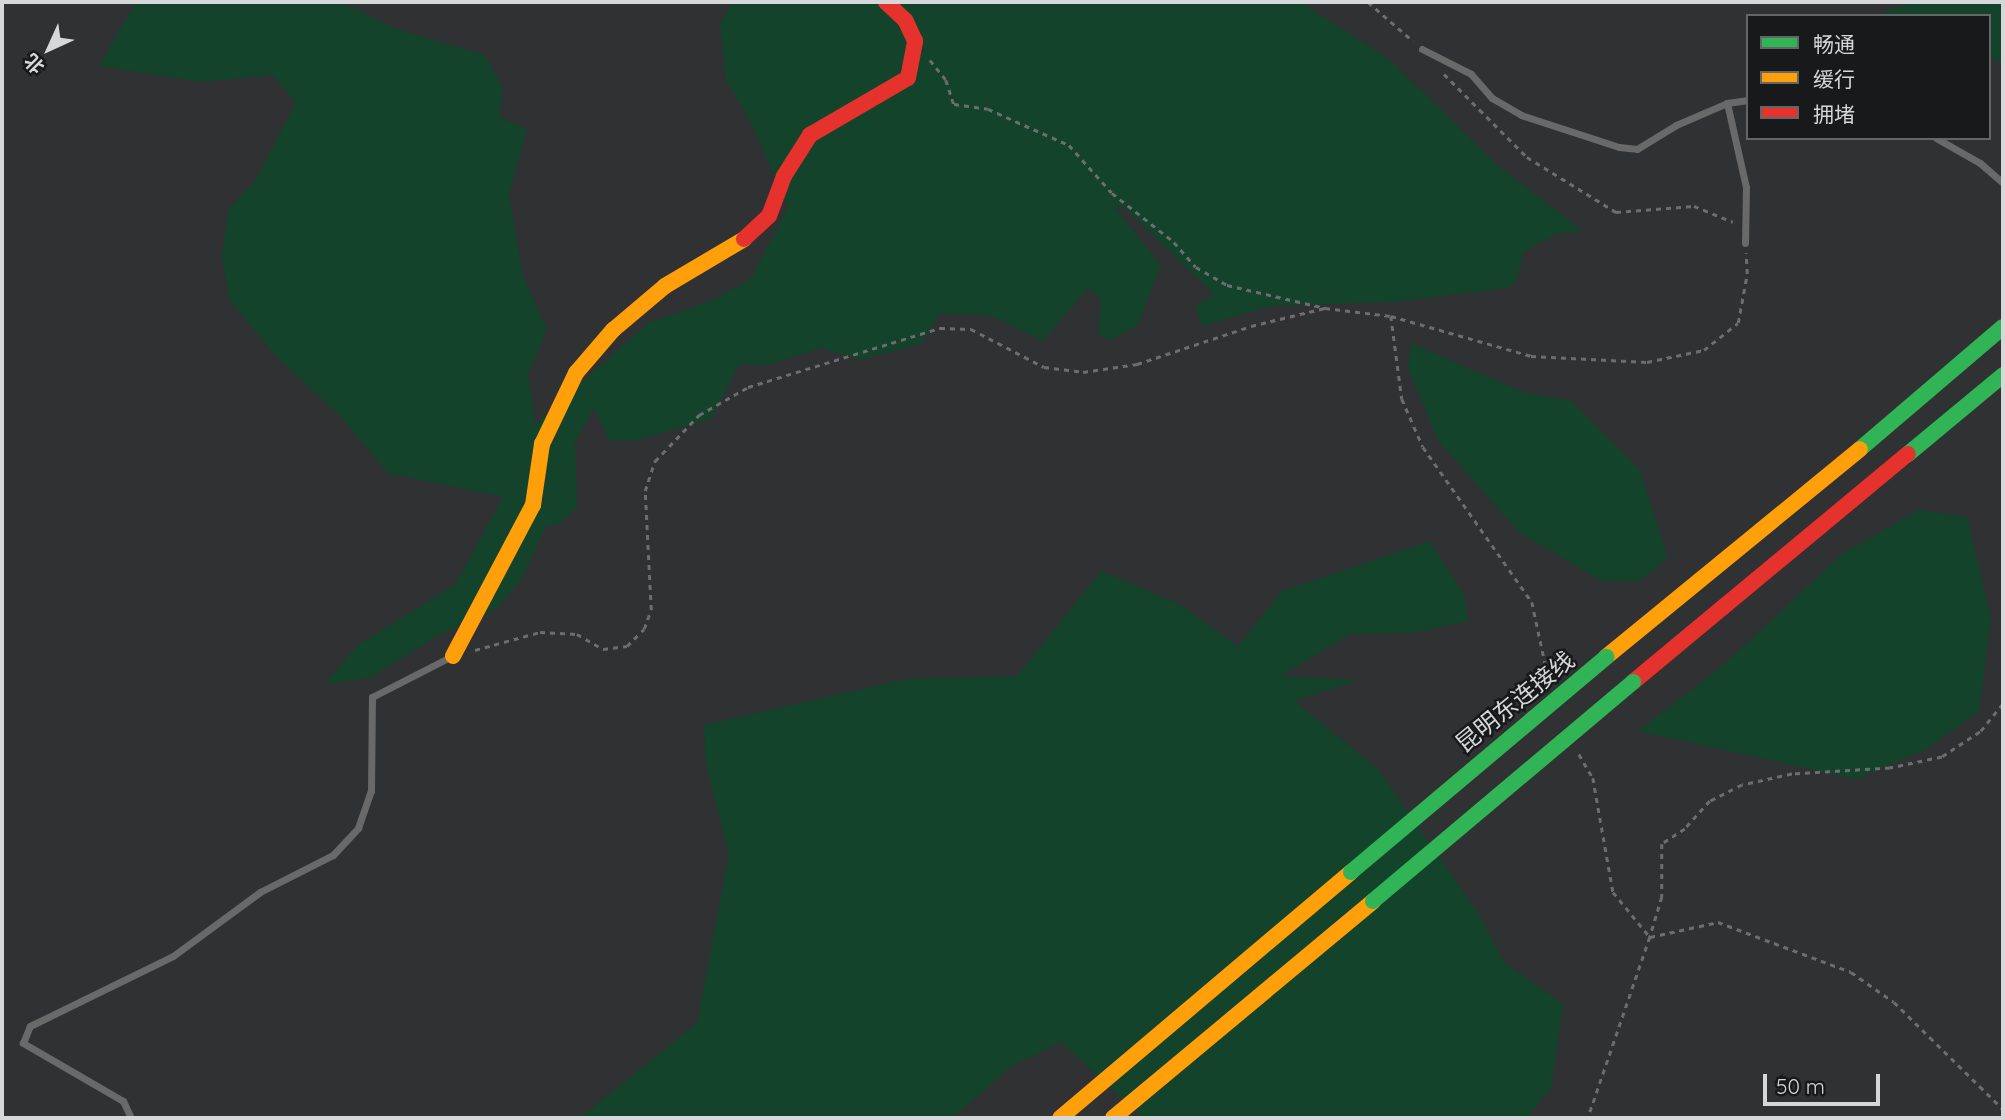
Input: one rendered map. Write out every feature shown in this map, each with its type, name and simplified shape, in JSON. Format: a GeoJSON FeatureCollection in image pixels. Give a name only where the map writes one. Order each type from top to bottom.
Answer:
{"type":"FeatureCollection","features":[{"type":"Feature","properties":{"kind":"main road"},"geometry":{"type":"LineString","coordinates":[[453,656],[533,505],[542,444],[576,373],[613,330],[665,286],[737,246],[769,216],[784,176],[810,135],[908,78],[915,41],[905,20],[886,2]]}},
{"type":"Feature","properties":{"kind":"main road","name":"昆明东连接线"},"geometry":{"type":"LineString","coordinates":[[1060,1118],[1606,657],[1777,520],[2003,327]]}},
{"type":"Feature","properties":{"kind":"main road"},"geometry":{"type":"LineString","coordinates":[[1113,1118],[2003,375]]}},
{"type":"Feature","properties":{"kind":"main road"},"geometry":{"type":"LineString","coordinates":[[1129,1118],[1253,1001]]}},
{"type":"Feature","properties":{"kind":"main road"},"geometry":{"type":"LineString","coordinates":[[1052,1118],[1128,1062]]}},
{"type":"Feature","properties":{"kind":"lane"},"geometry":{"type":"LineString","coordinates":[[1422,50],[1471,74],[1492,98],[1521,115],[1619,147],[1637,149],[1676,124],[1727,103],[1746,100]]}},
{"type":"Feature","properties":{"kind":"lane"},"geometry":{"type":"LineString","coordinates":[[1727,103],[1746,187],[1745,243]]}},
{"type":"Feature","properties":{"kind":"lane"},"geometry":{"type":"LineString","coordinates":[[1940,140],[1980,163],[2003,183]]}},
{"type":"Feature","properties":{"kind":"lane"},"geometry":{"type":"LineString","coordinates":[[131,1118],[123,1101],[23,1043],[30,1027],[173,956],[260,892],[333,855],[358,828],[371,791],[372,696],[453,656]]}},
{"type":"Feature","properties":{"kind":"path"},"geometry":{"type":"LineString","coordinates":[[1368,2],[1422,50]]}},
{"type":"Feature","properties":{"kind":"path"},"geometry":{"type":"LineString","coordinates":[[915,41],[946,80],[954,104],[988,109],[1069,145],[1112,193],[1174,242],[1196,267],[1227,285],[1325,308],[1391,316],[1531,356],[1647,362],[1704,350],[1738,323],[1747,274],[1745,243],[1730,219],[1695,206],[1616,212],[1527,157],[1440,70]]}},
{"type":"Feature","properties":{"kind":"path"},"geometry":{"type":"LineString","coordinates":[[453,656],[540,632],[577,634],[603,649],[627,646],[644,629],[651,610],[645,491],[654,461],[699,415],[748,387],[940,328],[971,329],[1044,367],[1083,372],[1137,364],[1251,326],[1325,308]]}},
{"type":"Feature","properties":{"kind":"path"},"geometry":{"type":"LineString","coordinates":[[1391,316],[1402,399],[1423,447],[1532,602],[1551,691]]}},
{"type":"Feature","properties":{"kind":"path"},"geometry":{"type":"LineString","coordinates":[[1588,1118],[1662,897],[1662,844],[1685,829],[1710,801],[1742,785],[1792,774],[1890,768],[1942,757],[1980,732],[2003,704]]}},
{"type":"Feature","properties":{"kind":"path"},"geometry":{"type":"LineString","coordinates":[[1575,748],[1593,778],[1613,892],[1650,937]]}},
{"type":"Feature","properties":{"kind":"path"},"geometry":{"type":"LineString","coordinates":[[1650,937],[1718,922],[1851,972],[1894,1002],[2003,1109]]}},
{"type":"Feature","properties":{"kind":"green space"},"geometry":{"type":"Polygon","coordinates":[[[136,2],[342,2],[396,29],[485,55],[503,88],[499,117],[527,129],[509,195],[523,276],[547,330],[528,374],[535,424],[648,323],[713,300],[751,279],[788,207],[751,123],[726,80],[720,24],[732,2],[1300,2],[1388,58],[1497,165],[1584,232],[1557,233],[1523,252],[1517,280],[1509,288],[1394,302],[1271,306],[1202,326],[1196,306],[1214,294],[1124,207],[1114,207],[1161,265],[1138,325],[1111,340],[1098,335],[1101,300],[1088,288],[1043,341],[992,316],[940,313],[920,344],[860,360],[822,348],[767,365],[739,364],[711,419],[637,440],[610,441],[594,408],[575,442],[577,508],[557,525],[546,526],[520,582],[497,608],[435,637],[370,678],[325,684],[358,645],[455,585],[503,497],[388,473],[342,418],[274,354],[229,299],[222,256],[228,210],[255,181],[296,103],[273,75],[201,82],[99,66],[136,2]]]}},
{"type":"Feature","properties":{"kind":"green space"},"geometry":{"type":"Polygon","coordinates":[[[1917,2],[2003,2],[2003,63],[1991,58],[1991,14],[1890,14],[1884,11],[1917,2]]]}},
{"type":"Feature","properties":{"kind":"green space"},"geometry":{"type":"Polygon","coordinates":[[[1411,343],[1525,393],[1570,400],[1640,470],[1668,558],[1639,581],[1603,582],[1519,532],[1438,440],[1408,369],[1411,343]]]}},
{"type":"Feature","properties":{"kind":"green space"},"geometry":{"type":"Polygon","coordinates":[[[1919,510],[1967,517],[1991,618],[1979,711],[1925,750],[1856,779],[1638,731],[1726,663],[1842,554],[1919,510]]]}},
{"type":"Feature","properties":{"kind":"green space"},"geometry":{"type":"Polygon","coordinates":[[[1430,541],[1465,597],[1468,621],[1413,633],[1350,634],[1281,676],[1359,680],[1294,701],[1377,768],[1478,913],[1504,962],[1563,1004],[1551,1088],[1527,1118],[1144,1118],[1061,1042],[1009,1068],[953,1118],[580,1118],[697,1023],[729,854],[706,766],[704,725],[906,679],[1017,676],[1101,571],[1179,604],[1238,646],[1282,591],[1430,541]]]}},
{"type":"Feature","properties":{"kind":"traffic: fast"},"geometry":{"type":"LineString","coordinates":[[1860,449],[2003,327]]}},
{"type":"Feature","properties":{"kind":"traffic: fast"},"geometry":{"type":"LineString","coordinates":[[1908,454],[2003,375]]}},
{"type":"Feature","properties":{"kind":"traffic: fast"},"geometry":{"type":"LineString","coordinates":[[1351,872],[1606,657]]}},
{"type":"Feature","properties":{"kind":"traffic: fast"},"geometry":{"type":"LineString","coordinates":[[1373,901],[1633,682]]}},
{"type":"Feature","properties":{"kind":"traffic: slow"},"geometry":{"type":"LineString","coordinates":[[453,656],[533,505],[542,444],[576,373],[613,330],[665,286],[744,239]]}},
{"type":"Feature","properties":{"kind":"traffic: slow"},"geometry":{"type":"LineString","coordinates":[[1606,657],[1860,449]]}},
{"type":"Feature","properties":{"kind":"traffic: slow"},"geometry":{"type":"LineString","coordinates":[[1060,1118],[1351,872]]}},
{"type":"Feature","properties":{"kind":"traffic: slow"},"geometry":{"type":"LineString","coordinates":[[1113,1118],[1373,901]]}},
{"type":"Feature","properties":{"kind":"traffic: jam"},"geometry":{"type":"LineString","coordinates":[[744,239],[769,216],[784,176],[810,135],[908,78],[915,41],[905,20],[886,2]]}},
{"type":"Feature","properties":{"kind":"traffic: jam"},"geometry":{"type":"LineString","coordinates":[[1633,682],[1908,454]]}}]}
